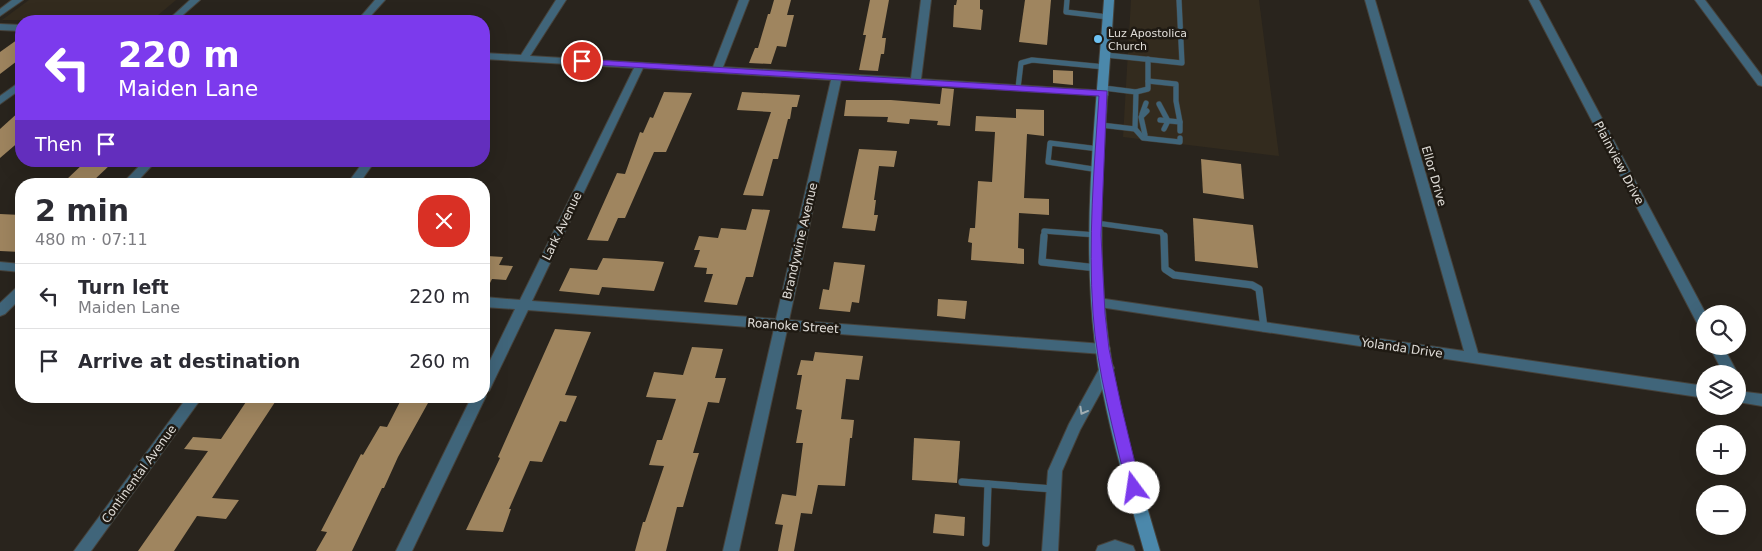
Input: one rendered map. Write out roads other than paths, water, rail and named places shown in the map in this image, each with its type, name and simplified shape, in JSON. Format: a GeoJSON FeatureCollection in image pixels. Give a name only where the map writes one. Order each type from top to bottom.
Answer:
{"type":"FeatureCollection","features":[{"type":"Feature","properties":{"kind":"main road"},"geometry":{"type":"LineString","coordinates":[[1109,0],[1096,229],[1098,303],[1107,368],[1134,488],[1152,551]]}},
{"type":"Feature","properties":{"kind":"street"},"geometry":{"type":"LineString","coordinates":[[0,13],[18,0]]}},
{"type":"Feature","properties":{"kind":"street"},"geometry":{"type":"LineString","coordinates":[[178,15],[195,0]]}},
{"type":"Feature","properties":{"kind":"street"},"geometry":{"type":"LineString","coordinates":[[366,15],[380,0]]}},
{"type":"Feature","properties":{"kind":"street"},"geometry":{"type":"LineString","coordinates":[[524,58],[561,0]]}},
{"type":"Feature","properties":{"kind":"street"},"geometry":{"type":"LineString","coordinates":[[717,70],[744,0]]}},
{"type":"Feature","properties":{"kind":"street"},"geometry":{"type":"LineString","coordinates":[[916,82],[926,0]]}},
{"type":"Feature","properties":{"kind":"street","name":"Ellor Drive"},"geometry":{"type":"LineString","coordinates":[[1370,0],[1473,359]]}},
{"type":"Feature","properties":{"kind":"street","name":"Plainview Drive"},"geometry":{"type":"LineString","coordinates":[[1534,0],[1696,308]]}},
{"type":"Feature","properties":{"kind":"street"},"geometry":{"type":"LineString","coordinates":[[1700,0],[1762,83]]}},
{"type":"Feature","properties":{"kind":"street"},"geometry":{"type":"LineString","coordinates":[[0,27],[15,28]]}},
{"type":"Feature","properties":{"kind":"street"},"geometry":{"type":"LineString","coordinates":[[490,56],[836,78],[1104,91]]}},
{"type":"Feature","properties":{"kind":"street","name":"Lark Avenue"},"geometry":{"type":"LineString","coordinates":[[490,375],[640,65]]}},
{"type":"Feature","properties":{"kind":"street","name":"Brandywine Avenue"},"geometry":{"type":"LineString","coordinates":[[730,551],[836,78]]}},
{"type":"Feature","properties":{"kind":"street"},"geometry":{"type":"LineString","coordinates":[[0,101],[15,89]]}},
{"type":"Feature","properties":{"kind":"street"},"geometry":{"type":"LineString","coordinates":[[134,178],[144,167]]}},
{"type":"Feature","properties":{"kind":"street"},"geometry":{"type":"LineString","coordinates":[[358,178],[366,167]]}},
{"type":"Feature","properties":{"kind":"street"},"geometry":{"type":"LineString","coordinates":[[0,266],[15,267]]}},
{"type":"Feature","properties":{"kind":"street"},"geometry":{"type":"LineString","coordinates":[[0,312],[15,296]]}},
{"type":"Feature","properties":{"kind":"street","name":"Roanoke Street"},"geometry":{"type":"LineString","coordinates":[[490,303],[1103,349]]}},
{"type":"Feature","properties":{"kind":"street","name":"Yolanda Drive"},"geometry":{"type":"LineString","coordinates":[[1098,303],[1696,391]]}},
{"type":"Feature","properties":{"kind":"street"},"geometry":{"type":"LineString","coordinates":[[1050,551],[1055,471],[1074,428],[1107,368]]}},
{"type":"Feature","properties":{"kind":"street"},"geometry":{"type":"LineString","coordinates":[[1746,396],[1762,400]]}},
{"type":"Feature","properties":{"kind":"street","name":"Continental Avenue"},"geometry":{"type":"LineString","coordinates":[[82,551],[191,403]]}},
{"type":"Feature","properties":{"kind":"street"},"geometry":{"type":"LineString","coordinates":[[404,551],[476,403]]}},
{"type":"Feature","properties":{"kind":"street"},"geometry":{"type":"LineString","coordinates":[[1104,551],[1114,548],[1127,551]]}},
{"type":"Feature","properties":{"kind":"lane"},"geometry":{"type":"LineString","coordinates":[[1067,0],[1066,12],[1108,17]]}},
{"type":"Feature","properties":{"kind":"lane"},"geometry":{"type":"LineString","coordinates":[[1018,88],[1020,63],[1032,60],[1148,60],[1182,63],[1179,0]]}},
{"type":"Feature","properties":{"kind":"lane"},"geometry":{"type":"LineString","coordinates":[[1104,91],[1136,92],[1148,89],[1148,60]]}},
{"type":"Feature","properties":{"kind":"lane"},"geometry":{"type":"LineString","coordinates":[[1148,81],[1176,84],[1180,131]]}},
{"type":"Feature","properties":{"kind":"lane"},"geometry":{"type":"LineString","coordinates":[[1136,92],[1145,135]]}},
{"type":"Feature","properties":{"kind":"lane"},"geometry":{"type":"LineString","coordinates":[[1135,129],[1146,103]]}},
{"type":"Feature","properties":{"kind":"lane"},"geometry":{"type":"LineString","coordinates":[[1159,104],[1168,121]]}},
{"type":"Feature","properties":{"kind":"lane"},"geometry":{"type":"LineString","coordinates":[[1141,117],[1147,111]]}},
{"type":"Feature","properties":{"kind":"lane"},"geometry":{"type":"LineString","coordinates":[[1160,112],[1168,121]]}},
{"type":"Feature","properties":{"kind":"lane"},"geometry":{"type":"LineString","coordinates":[[1141,117],[1146,126]]}},
{"type":"Feature","properties":{"kind":"lane"},"geometry":{"type":"LineString","coordinates":[[1160,120],[1180,122]]}},
{"type":"Feature","properties":{"kind":"lane"},"geometry":{"type":"LineString","coordinates":[[1162,128],[1168,121]]}},
{"type":"Feature","properties":{"kind":"lane"},"geometry":{"type":"LineString","coordinates":[[1101,125],[1135,129],[1143,138],[1180,142],[1180,138]]}},
{"type":"Feature","properties":{"kind":"lane"},"geometry":{"type":"LineString","coordinates":[[1099,170],[1048,162],[1050,143],[1100,150]]}},
{"type":"Feature","properties":{"kind":"lane"},"geometry":{"type":"LineString","coordinates":[[1096,268],[1042,262],[1044,231],[1096,229],[1161,232],[1164,236],[1165,269],[1174,275],[1252,285],[1258,289],[1264,328]]}},
{"type":"Feature","properties":{"kind":"lane"},"geometry":{"type":"LineString","coordinates":[[962,482],[1054,489]]}},
{"type":"Feature","properties":{"kind":"lane"},"geometry":{"type":"LineString","coordinates":[[986,543],[988,484]]}},
{"type":"Feature","properties":{"kind":"place","name":"Luz Apostolica Church"},"geometry":{"type":"Point","coordinates":[1098,39]}}]}
